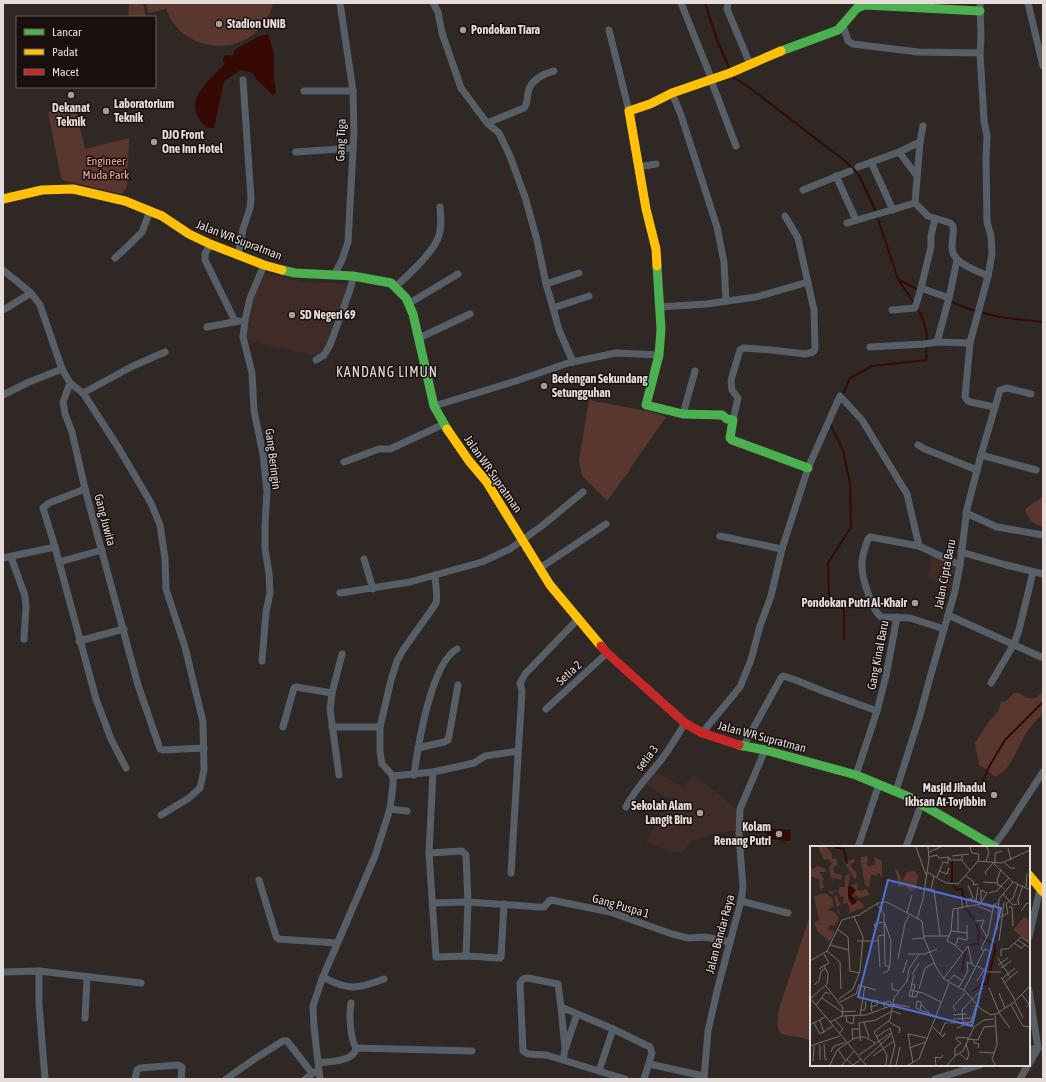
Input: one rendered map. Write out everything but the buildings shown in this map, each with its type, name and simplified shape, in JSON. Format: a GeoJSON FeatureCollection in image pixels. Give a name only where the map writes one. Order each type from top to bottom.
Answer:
{"type":"FeatureCollection","features":[{"type":"Feature","properties":{"kind":"main road"},"geometry":{"type":"LineString","coordinates":[[808,468],[732,440],[730,438],[733,420],[727,419],[722,415],[683,414],[646,405],[659,355],[661,329],[660,307],[656,249],[638,167],[629,111],[838,30],[859,5],[980,7]]}},
{"type":"Feature","properties":{"kind":"main road","name":"Jalan WR Supratman"},"geometry":{"type":"LineString","coordinates":[[3,199],[42,190],[73,189],[125,201],[162,216],[189,234],[210,244],[264,265],[294,273],[353,276],[384,281],[395,287],[406,298],[413,314],[420,338],[434,406],[444,424],[469,461],[486,481],[511,519],[550,585],[607,653],[685,723],[702,733],[743,747],[765,750],[856,775],[896,791],[992,846]]}},
{"type":"Feature","properties":{"kind":"main road"},"geometry":{"type":"LineString","coordinates":[[1030,875],[1041,890]]}},
{"type":"Feature","properties":{"kind":"street","name":"Gang Tiga"},"geometry":{"type":"LineString","coordinates":[[334,275],[342,260],[348,242],[354,132],[353,91],[340,3]]}},
{"type":"Feature","properties":{"kind":"street"},"geometry":{"type":"LineString","coordinates":[[433,3],[438,12],[442,33],[461,88],[487,123],[499,133],[510,156],[525,197],[535,233],[546,284],[559,330],[573,362]]}},
{"type":"Feature","properties":{"kind":"street"},"geometry":{"type":"LineString","coordinates":[[681,3],[712,80],[736,146]]}},
{"type":"Feature","properties":{"kind":"street"},"geometry":{"type":"LineString","coordinates":[[728,3],[727,9],[750,64]]}},
{"type":"Feature","properties":{"kind":"street"},"geometry":{"type":"LineString","coordinates":[[1028,3],[1043,66]]}},
{"type":"Feature","properties":{"kind":"street"},"geometry":{"type":"LineString","coordinates":[[980,7],[980,53],[984,121],[987,136],[987,222],[991,236],[992,254],[988,276],[970,343],[965,397],[966,400],[970,402],[995,407]]}},
{"type":"Feature","properties":{"kind":"street"},"geometry":{"type":"LineString","coordinates":[[843,25],[848,41],[853,44],[918,52],[980,53]]}},
{"type":"Feature","properties":{"kind":"street"},"geometry":{"type":"LineString","coordinates":[[609,30],[629,111]]}},
{"type":"Feature","properties":{"kind":"street"},"geometry":{"type":"LineString","coordinates":[[487,123],[524,108],[527,103],[528,92],[532,84],[542,74],[554,72]]}},
{"type":"Feature","properties":{"kind":"street"},"geometry":{"type":"LineString","coordinates":[[238,255],[243,229],[250,208],[243,80]]}},
{"type":"Feature","properties":{"kind":"street"},"geometry":{"type":"LineString","coordinates":[[304,91],[353,91]]}},
{"type":"Feature","properties":{"kind":"street"},"geometry":{"type":"LineString","coordinates":[[672,94],[682,115],[717,227],[724,262],[726,301]]}},
{"type":"Feature","properties":{"kind":"street"},"geometry":{"type":"LineString","coordinates":[[923,126],[916,176],[915,203],[928,216],[953,226],[952,248],[953,254],[957,260],[988,276]]}},
{"type":"Feature","properties":{"kind":"street"},"geometry":{"type":"LineString","coordinates":[[858,167],[899,152],[920,142]]}},
{"type":"Feature","properties":{"kind":"street"},"geometry":{"type":"LineString","coordinates":[[296,152],[353,148]]}},
{"type":"Feature","properties":{"kind":"street"},"geometry":{"type":"LineString","coordinates":[[899,152],[916,176]]}},
{"type":"Feature","properties":{"kind":"street"},"geometry":{"type":"LineString","coordinates":[[871,162],[893,210]]}},
{"type":"Feature","properties":{"kind":"street"},"geometry":{"type":"LineString","coordinates":[[638,167],[656,164]]}},
{"type":"Feature","properties":{"kind":"street"},"geometry":{"type":"LineString","coordinates":[[803,190],[850,171]]}},
{"type":"Feature","properties":{"kind":"street"},"geometry":{"type":"LineString","coordinates":[[836,176],[856,220]]}},
{"type":"Feature","properties":{"kind":"street"},"geometry":{"type":"LineString","coordinates":[[847,223],[915,203]]}},
{"type":"Feature","properties":{"kind":"street"},"geometry":{"type":"LineString","coordinates":[[395,287],[408,276],[425,257],[438,239],[441,218],[440,207]]}},
{"type":"Feature","properties":{"kind":"street"},"geometry":{"type":"LineString","coordinates":[[115,258],[142,232],[150,211]]}},
{"type":"Feature","properties":{"kind":"street"},"geometry":{"type":"LineString","coordinates":[[733,420],[738,398],[732,390],[731,380],[740,350],[744,348],[805,354],[813,352],[816,349],[814,310],[798,238],[785,216]]}},
{"type":"Feature","properties":{"kind":"street"},"geometry":{"type":"LineString","coordinates":[[892,310],[916,305],[936,219]]}},
{"type":"Feature","properties":{"kind":"street"},"geometry":{"type":"LineString","coordinates":[[210,244],[205,254],[205,260],[235,321]]}},
{"type":"Feature","properties":{"kind":"street"},"geometry":{"type":"LineString","coordinates":[[934,342],[948,301],[957,260]]}},
{"type":"Feature","properties":{"kind":"street","name":"Gang Beringin"},"geometry":{"type":"LineString","coordinates":[[262,661],[266,612],[270,593],[269,573],[265,549],[267,491],[264,454],[254,411],[252,373],[243,337],[250,298],[264,265]]}},
{"type":"Feature","properties":{"kind":"street"},"geometry":{"type":"LineString","coordinates":[[3,270],[31,294],[40,305],[62,369],[70,383],[83,393],[118,447],[151,504],[160,525],[165,558],[166,589],[185,647],[203,722],[204,748],[204,770],[200,788],[189,798],[161,815]]}},
{"type":"Feature","properties":{"kind":"street"},"geometry":{"type":"LineString","coordinates":[[546,284],[579,273]]}},
{"type":"Feature","properties":{"kind":"street"},"geometry":{"type":"LineString","coordinates":[[408,304],[458,274]]}},
{"type":"Feature","properties":{"kind":"street"},"geometry":{"type":"LineString","coordinates":[[316,360],[324,355],[330,345],[351,287],[353,276]]}},
{"type":"Feature","properties":{"kind":"street"},"geometry":{"type":"LineString","coordinates":[[660,307],[706,304],[756,297],[808,282]]}},
{"type":"Feature","properties":{"kind":"street"},"geometry":{"type":"LineString","coordinates":[[920,289],[948,301]]}},
{"type":"Feature","properties":{"kind":"street"},"geometry":{"type":"LineString","coordinates":[[5,309],[31,294]]}},
{"type":"Feature","properties":{"kind":"street"},"geometry":{"type":"LineString","coordinates":[[553,308],[589,296]]}},
{"type":"Feature","properties":{"kind":"street"},"geometry":{"type":"LineString","coordinates":[[420,338],[470,314]]}},
{"type":"Feature","properties":{"kind":"street"},"geometry":{"type":"LineString","coordinates":[[208,327],[245,320]]}},
{"type":"Feature","properties":{"kind":"street"},"geometry":{"type":"LineString","coordinates":[[870,347],[924,344],[934,342],[970,343]]}},
{"type":"Feature","properties":{"kind":"street"},"geometry":{"type":"LineString","coordinates":[[83,393],[133,366],[165,352]]}},
{"type":"Feature","properties":{"kind":"street"},"geometry":{"type":"LineString","coordinates":[[434,406],[516,381],[568,363],[616,353],[659,355]]}},
{"type":"Feature","properties":{"kind":"street"},"geometry":{"type":"LineString","coordinates":[[3,395],[28,382],[62,369]]}},
{"type":"Feature","properties":{"kind":"street"},"geometry":{"type":"LineString","coordinates":[[683,414],[695,371]]}},
{"type":"Feature","properties":{"kind":"street","name":"Gang Juwita"},"geometry":{"type":"LineString","coordinates":[[70,383],[63,402],[65,414],[72,432],[85,489],[142,699],[160,749],[204,748]]}},
{"type":"Feature","properties":{"kind":"street","name":"Jalan Cipta Baru"},"geometry":{"type":"LineString","coordinates":[[896,791],[920,715],[955,591],[962,552],[966,513],[1000,390],[1007,388],[1031,394]]}},
{"type":"Feature","properties":{"kind":"street"},"geometry":{"type":"LineString","coordinates":[[702,733],[740,687],[751,660],[760,626],[772,596],[782,549],[808,468],[842,397],[862,420],[907,494],[920,546],[960,565]]}},
{"type":"Feature","properties":{"kind":"street"},"geometry":{"type":"LineString","coordinates":[[344,462],[380,449],[390,449],[444,424]]}},
{"type":"Feature","properties":{"kind":"street"},"geometry":{"type":"LineString","coordinates":[[918,445],[924,449],[977,470]]}},
{"type":"Feature","properties":{"kind":"street"},"geometry":{"type":"LineString","coordinates":[[981,455],[1036,470]]}},
{"type":"Feature","properties":{"kind":"street"},"geometry":{"type":"LineString","coordinates":[[85,489],[43,506],[96,699],[111,739],[126,768]]}},
{"type":"Feature","properties":{"kind":"street"},"geometry":{"type":"LineString","coordinates":[[340,593],[410,582],[482,562],[510,549],[543,525],[583,492]]}},
{"type":"Feature","properties":{"kind":"street"},"geometry":{"type":"LineString","coordinates":[[966,513],[997,527],[1043,535]]}},
{"type":"Feature","properties":{"kind":"street"},"geometry":{"type":"LineString","coordinates":[[540,568],[606,524]]}},
{"type":"Feature","properties":{"kind":"street"},"geometry":{"type":"LineString","coordinates":[[720,536],[782,549]]}},
{"type":"Feature","properties":{"kind":"street","name":"Gang Kinal Baru"},"geometry":{"type":"LineString","coordinates":[[856,775],[877,711],[886,676],[896,617],[881,617],[875,609],[864,581],[862,558],[868,539],[873,536],[900,544],[920,546]]}},
{"type":"Feature","properties":{"kind":"street"},"geometry":{"type":"LineString","coordinates":[[3,558],[55,547]]}},
{"type":"Feature","properties":{"kind":"street"},"geometry":{"type":"LineString","coordinates":[[58,562],[102,550]]}},
{"type":"Feature","properties":{"kind":"street"},"geometry":{"type":"LineString","coordinates":[[962,552],[1043,574]]}},
{"type":"Feature","properties":{"kind":"street"},"geometry":{"type":"LineString","coordinates":[[11,557],[25,596],[26,607],[24,639]]}},
{"type":"Feature","properties":{"kind":"street"},"geometry":{"type":"LineString","coordinates":[[364,559],[373,589]]}},
{"type":"Feature","properties":{"kind":"street"},"geometry":{"type":"LineString","coordinates":[[991,683],[1014,644],[1034,572]]}},
{"type":"Feature","properties":{"kind":"street"},"geometry":{"type":"LineString","coordinates":[[320,1079],[317,1069],[313,1006],[337,943],[375,856],[390,809],[394,776],[382,764],[380,752],[380,727],[397,661],[436,603],[437,595],[435,575]]}},
{"type":"Feature","properties":{"kind":"street"},"geometry":{"type":"LineString","coordinates":[[948,615],[1041,657]]}},
{"type":"Feature","properties":{"kind":"street"},"geometry":{"type":"LineString","coordinates":[[896,617],[910,618],[944,629]]}},
{"type":"Feature","properties":{"kind":"street"},"geometry":{"type":"LineString","coordinates":[[511,873],[522,691],[520,683],[525,674],[579,618]]}},
{"type":"Feature","properties":{"kind":"street"},"geometry":{"type":"LineString","coordinates":[[79,641],[124,629]]}},
{"type":"Feature","properties":{"kind":"street"},"geometry":{"type":"LineString","coordinates":[[414,774],[429,698],[441,669],[452,653],[457,649]]}},
{"type":"Feature","properties":{"kind":"street","name":"Setia 2"},"geometry":{"type":"LineString","coordinates":[[546,709],[607,653]]}},
{"type":"Feature","properties":{"kind":"street"},"geometry":{"type":"LineString","coordinates":[[339,775],[330,709],[332,693],[342,654]]}},
{"type":"Feature","properties":{"kind":"street"},"geometry":{"type":"LineString","coordinates":[[743,747],[768,699],[783,676],[877,711]]}},
{"type":"Feature","properties":{"kind":"street"},"geometry":{"type":"LineString","coordinates":[[418,748],[448,740],[450,736],[458,685]]}},
{"type":"Feature","properties":{"kind":"street"},"geometry":{"type":"LineString","coordinates":[[283,727],[294,688],[296,687],[332,693]]}},
{"type":"Feature","properties":{"kind":"street","name":"setia 3"},"geometry":{"type":"LineString","coordinates":[[626,807],[633,794],[662,759],[685,723]]}},
{"type":"Feature","properties":{"kind":"street"},"geometry":{"type":"LineString","coordinates":[[332,726],[380,727]]}},
{"type":"Feature","properties":{"kind":"street","name":"Jalan Bandar Raya"},"geometry":{"type":"LineString","coordinates":[[704,1078],[708,1031],[718,987],[741,902],[743,886],[739,836],[740,809],[765,750]]}},
{"type":"Feature","properties":{"kind":"street"},"geometry":{"type":"LineString","coordinates":[[394,776],[433,772],[474,763],[485,756],[518,752]]}},
{"type":"Feature","properties":{"kind":"street"},"geometry":{"type":"LineString","coordinates":[[433,772],[430,853],[436,957],[466,956],[497,959],[501,957],[506,904],[468,902],[433,903]]}},
{"type":"Feature","properties":{"kind":"street"},"geometry":{"type":"LineString","coordinates":[[995,846],[1043,772]]}},
{"type":"Feature","properties":{"kind":"street"},"geometry":{"type":"LineString","coordinates":[[858,846],[879,784]]}},
{"type":"Feature","properties":{"kind":"street"},"geometry":{"type":"LineString","coordinates":[[906,846],[921,805]]}},
{"type":"Feature","properties":{"kind":"street"},"geometry":{"type":"LineString","coordinates":[[390,809],[407,811]]}},
{"type":"Feature","properties":{"kind":"street"},"geometry":{"type":"LineString","coordinates":[[430,853],[462,851],[466,855],[468,902],[466,956]]}},
{"type":"Feature","properties":{"kind":"street"},"geometry":{"type":"LineString","coordinates":[[260,880],[278,939],[337,943]]}},
{"type":"Feature","properties":{"kind":"street"},"geometry":{"type":"LineString","coordinates":[[1030,933],[1041,890]]}},
{"type":"Feature","properties":{"kind":"street","name":"Gang Puspa 1"},"geometry":{"type":"LineString","coordinates":[[506,904],[544,907],[551,900],[610,912],[672,934],[688,938],[705,937],[730,942]]}},
{"type":"Feature","properties":{"kind":"street"},"geometry":{"type":"LineString","coordinates":[[741,902],[788,913]]}},
{"type":"Feature","properties":{"kind":"street"},"geometry":{"type":"LineString","coordinates":[[3,972],[39,971],[87,978],[141,983]]}},
{"type":"Feature","properties":{"kind":"street"},"geometry":{"type":"LineString","coordinates":[[39,971],[39,1004],[45,1079]]}},
{"type":"Feature","properties":{"kind":"street"},"geometry":{"type":"LineString","coordinates":[[323,977],[340,986],[352,988],[384,979]]}},
{"type":"Feature","properties":{"kind":"street"},"geometry":{"type":"LineString","coordinates":[[85,1018],[87,978]]}},
{"type":"Feature","properties":{"kind":"street"},"geometry":{"type":"LineString","coordinates":[[565,1049],[558,984],[528,978],[523,979],[520,982],[523,1051],[528,1054],[546,1055],[625,1079]]}},
{"type":"Feature","properties":{"kind":"street"},"geometry":{"type":"LineString","coordinates":[[1030,1002],[1038,1048],[1030,1063]]}},
{"type":"Feature","properties":{"kind":"street"},"geometry":{"type":"LineString","coordinates":[[351,1004],[351,1030],[353,1042],[356,1048]]}},
{"type":"Feature","properties":{"kind":"street"},"geometry":{"type":"LineString","coordinates":[[561,1007],[613,1029],[650,1047],[652,1053],[644,1079]]}},
{"type":"Feature","properties":{"kind":"street"},"geometry":{"type":"LineString","coordinates":[[563,1060],[565,1049],[577,1014]]}},
{"type":"Feature","properties":{"kind":"street"},"geometry":{"type":"LineString","coordinates":[[600,1071],[613,1029]]}},
{"type":"Feature","properties":{"kind":"street"},"geometry":{"type":"LineString","coordinates":[[226,1079],[283,1041],[286,1041],[317,1069]]}},
{"type":"Feature","properties":{"kind":"street"},"geometry":{"type":"LineString","coordinates":[[305,1079],[317,1069],[344,1060],[353,1054],[356,1048]]}},
{"type":"Feature","properties":{"kind":"street"},"geometry":{"type":"LineString","coordinates":[[356,1048],[472,1050]]}},
{"type":"Feature","properties":{"kind":"street"},"geometry":{"type":"LineString","coordinates":[[1030,1050],[1038,1048]]}},
{"type":"Feature","properties":{"kind":"street"},"geometry":{"type":"LineString","coordinates":[[648,1064],[704,1078]]}},
{"type":"Feature","properties":{"kind":"street"},"geometry":{"type":"LineString","coordinates":[[135,1079],[137,1070],[140,1068],[178,1065],[182,1067],[180,1079]]}},
{"type":"Feature","properties":{"kind":"street"},"geometry":{"type":"LineString","coordinates":[[935,1079],[961,1068],[974,1066]]}},
{"type":"Feature","properties":{"kind":"street"},"geometry":{"type":"LineString","coordinates":[[1020,1079],[1028,1066]]}},
{"type":"Feature","properties":{"kind":"shaded area"},"geometry":{"type":"Polygon","coordinates":[[[268,34],[274,54],[274,78],[276,93],[273,95],[256,79],[253,73],[241,70],[224,81],[214,128],[205,126],[199,119],[195,103],[202,88],[225,63],[223,60],[224,56],[231,56],[234,54],[234,50],[258,37],[268,34]]]}},
{"type":"Feature","properties":{"kind":"shaded area","name":"SD Negeri 69"},"geometry":{"type":"Polygon","coordinates":[[[262,272],[302,282],[349,284],[335,319],[326,348],[318,356],[244,340],[248,311],[262,272]]]}},
{"type":"Feature","properties":{"kind":"shaded area"},"geometry":{"type":"Polygon","coordinates":[[[932,552],[960,565],[955,591],[927,578],[932,552]]]}},
{"type":"Feature","properties":{"kind":"shaded area","name":"Sekolah Alam Langit Biru"},"geometry":{"type":"Polygon","coordinates":[[[656,772],[683,787],[693,776],[710,787],[736,809],[740,809],[739,830],[692,840],[682,853],[673,852],[646,842],[659,816],[671,800],[645,784],[656,772]]]}},
{"type":"Feature","properties":{"kind":"shaded area","name":"Kolam Renang Putri"},"geometry":{"type":"Polygon","coordinates":[[[767,828],[791,830],[790,841],[766,839],[767,828]]]}},
{"type":"Feature","properties":{"kind":"green space"},"geometry":{"type":"Polygon","coordinates":[[[129,3],[143,3],[146,16],[128,16],[129,3]]]}},
{"type":"Feature","properties":{"kind":"green space","name":"Stadion UNIB"},"geometry":{"type":"Polygon","coordinates":[[[146,3],[273,3],[265,21],[253,34],[238,43],[222,46],[205,44],[189,37],[176,26],[166,9],[148,13],[146,3]]]}},
{"type":"Feature","properties":{"kind":"green space","name":"Engineer Muda Park"},"geometry":{"type":"Polygon","coordinates":[[[75,106],[85,149],[129,138],[127,186],[121,194],[63,180],[61,178],[48,112],[75,106]]]}},
{"type":"Feature","properties":{"kind":"green space"},"geometry":{"type":"Polygon","coordinates":[[[589,400],[651,412],[666,417],[607,501],[582,476],[579,461],[589,400]]]}},
{"type":"Feature","properties":{"kind":"green space"},"geometry":{"type":"Polygon","coordinates":[[[1043,496],[1043,527],[1032,521],[1025,510],[1043,496]]]}},
{"type":"Feature","properties":{"kind":"green space"},"geometry":{"type":"Polygon","coordinates":[[[1043,692],[1043,713],[1025,735],[1006,769],[995,777],[979,765],[975,743],[988,723],[999,710],[1001,701],[1005,702],[1014,693],[1019,693],[1027,698],[1036,698],[1043,692]]]}},
{"type":"Feature","properties":{"kind":"green space"},"geometry":{"type":"Polygon","coordinates":[[[810,915],[810,1040],[782,1034],[780,1032],[777,1025],[779,1008],[810,915]]]}},
{"type":"Feature","properties":{"kind":"waterway"},"geometry":{"type":"LineString","coordinates":[[705,3],[717,40],[730,70]]}},
{"type":"Feature","properties":{"kind":"waterway"},"geometry":{"type":"LineString","coordinates":[[733,76],[845,161],[859,175],[876,212]]}},
{"type":"Feature","properties":{"kind":"waterway"},"geometry":{"type":"LineString","coordinates":[[877,216],[898,279],[919,290]]}},
{"type":"Feature","properties":{"kind":"waterway"},"geometry":{"type":"LineString","coordinates":[[898,279],[914,303]]}},
{"type":"Feature","properties":{"kind":"waterway"},"geometry":{"type":"LineString","coordinates":[[949,301],[972,310],[999,317],[1043,322]]}},
{"type":"Feature","properties":{"kind":"waterway"},"geometry":{"type":"LineString","coordinates":[[842,396],[850,378],[872,366],[926,360],[926,328],[918,309]]}},
{"type":"Feature","properties":{"kind":"waterway"},"geometry":{"type":"LineString","coordinates":[[830,424],[843,450],[850,483],[851,527],[828,563],[829,595],[844,610],[844,639]]}},
{"type":"Feature","properties":{"kind":"waterway"},"geometry":{"type":"LineString","coordinates":[[983,780],[1005,740],[1043,702]]}},
{"type":"Feature","properties":{"kind":"traffic: fast"},"geometry":{"type":"LineString","coordinates":[[781,51],[838,30],[857,8],[865,5],[980,11]]}},
{"type":"Feature","properties":{"kind":"traffic: fast"},"geometry":{"type":"LineString","coordinates":[[657,266],[661,329],[659,355],[646,405],[683,414],[722,415],[727,419],[733,420],[730,438],[732,440],[808,468]]}},
{"type":"Feature","properties":{"kind":"traffic: fast"},"geometry":{"type":"LineString","coordinates":[[282,270],[295,273],[353,276],[391,283],[406,298],[413,314],[434,406],[447,429]]}},
{"type":"Feature","properties":{"kind":"traffic: fast"},"geometry":{"type":"LineString","coordinates":[[739,745],[765,750],[856,775],[909,797],[993,846]]}},
{"type":"Feature","properties":{"kind":"traffic: slow"},"geometry":{"type":"LineString","coordinates":[[657,266],[656,249],[646,209],[629,111],[650,104],[672,93],[730,73],[781,51]]}},
{"type":"Feature","properties":{"kind":"traffic: slow"},"geometry":{"type":"LineString","coordinates":[[3,199],[42,190],[73,189],[125,201],[162,216],[189,234],[210,244],[264,265],[282,270]]}},
{"type":"Feature","properties":{"kind":"traffic: slow"},"geometry":{"type":"LineString","coordinates":[[447,429],[469,461],[486,481],[550,585],[601,646]]}},
{"type":"Feature","properties":{"kind":"traffic: slow"},"geometry":{"type":"LineString","coordinates":[[1030,876],[1043,892]]}},
{"type":"Feature","properties":{"kind":"traffic: jam"},"geometry":{"type":"LineString","coordinates":[[601,646],[685,723],[702,733],[739,745]]}},
{"type":"Feature","properties":{"kind":"place","name":"Stadion UNIB"},"geometry":{"type":"Point","coordinates":[219,24]}},
{"type":"Feature","properties":{"kind":"place","name":"Pondokan Tiara"},"geometry":{"type":"Point","coordinates":[463,30]}},
{"type":"Feature","properties":{"kind":"place","name":"Dekanat Teknik"},"geometry":{"type":"Point","coordinates":[71,95]}},
{"type":"Feature","properties":{"kind":"place","name":"Laboratorium Teknik"},"geometry":{"type":"Point","coordinates":[106,111]}},
{"type":"Feature","properties":{"kind":"place","name":"DJO Front One Inn Hotel"},"geometry":{"type":"Point","coordinates":[154,142]}},
{"type":"Feature","properties":{"kind":"place","name":"SD Negeri 69"},"geometry":{"type":"Point","coordinates":[292,315]}},
{"type":"Feature","properties":{"kind":"place","name":"Bedengan Sekundang Setungguhan"},"geometry":{"type":"Point","coordinates":[544,386]}},
{"type":"Feature","properties":{"kind":"place","name":"Pondokan Putri Al-Khair"},"geometry":{"type":"Point","coordinates":[915,603]}},
{"type":"Feature","properties":{"kind":"place","name":"Masjid Jihadul Ikhsan At-Toyibbin"},"geometry":{"type":"Point","coordinates":[994,795]}},
{"type":"Feature","properties":{"kind":"place","name":"Sekolah Alam Langit Biru"},"geometry":{"type":"Point","coordinates":[700,813]}},
{"type":"Feature","properties":{"kind":"place","name":"Kolam Renang Putri"},"geometry":{"type":"Point","coordinates":[779,834]}},
{"type":"Feature","properties":{"kind":"district","name":"KANDANG LIMUN"},"geometry":{"type":"Point","coordinates":[387,372]}}]}
